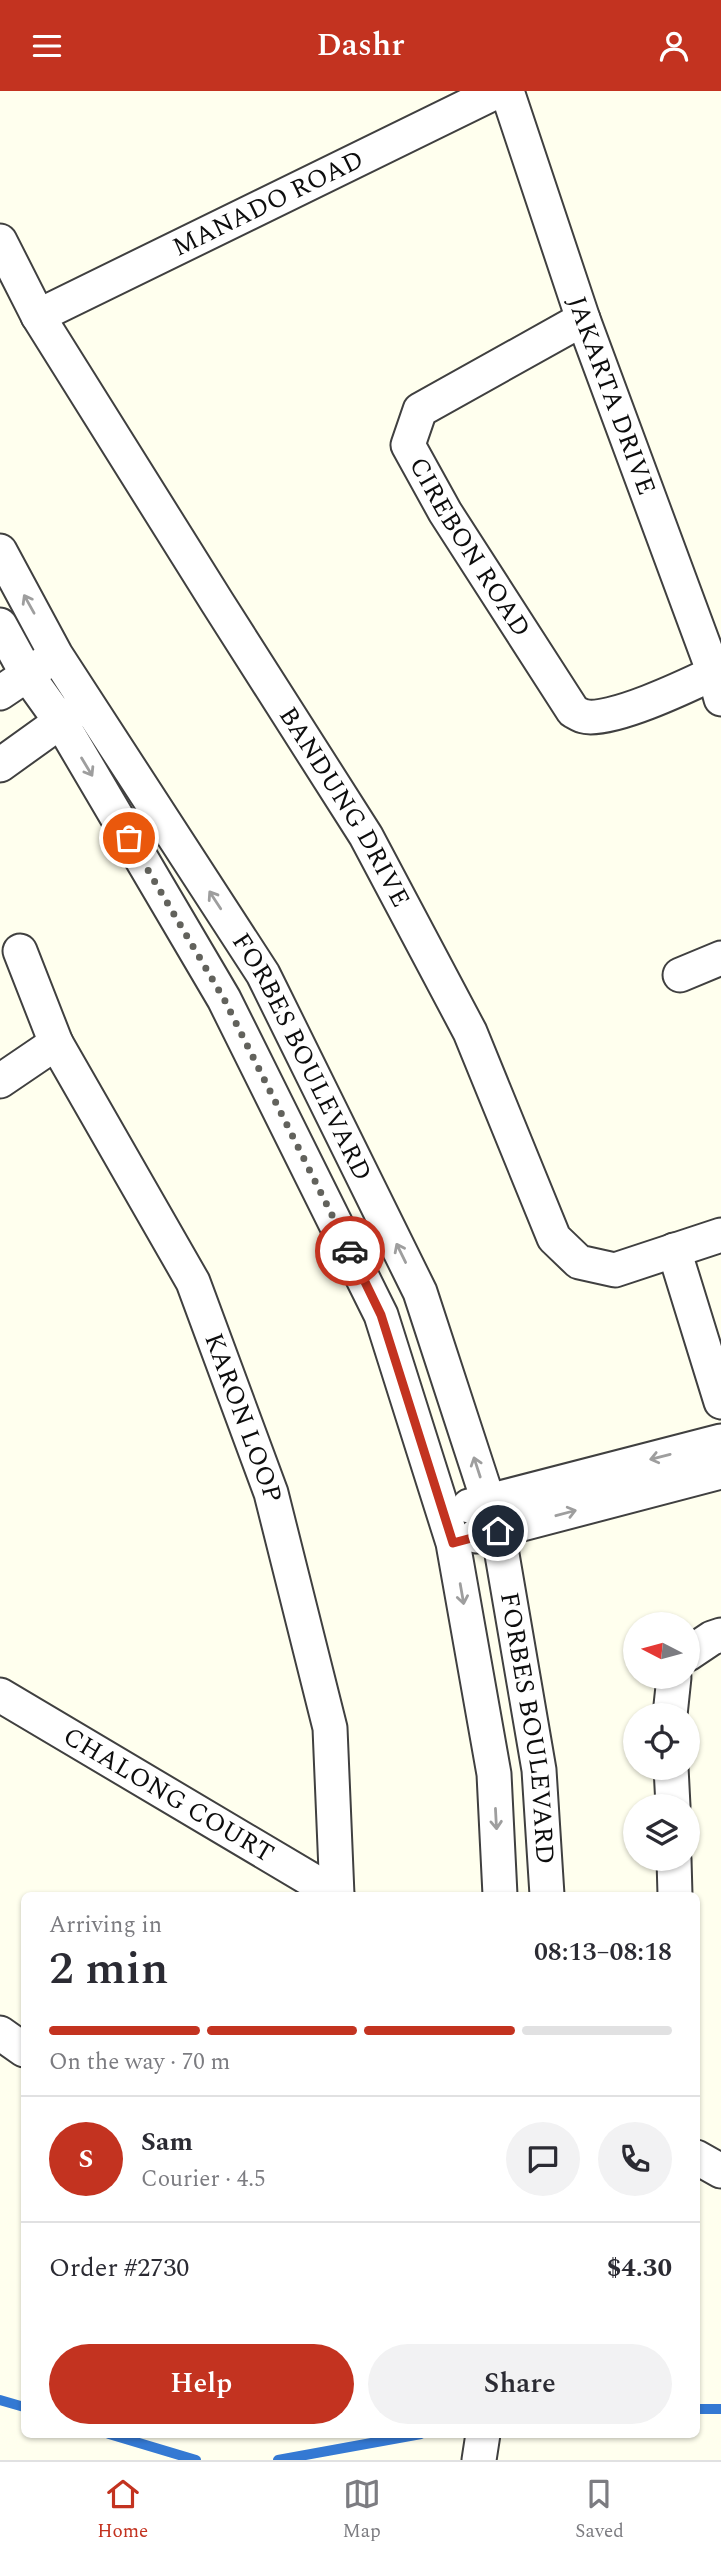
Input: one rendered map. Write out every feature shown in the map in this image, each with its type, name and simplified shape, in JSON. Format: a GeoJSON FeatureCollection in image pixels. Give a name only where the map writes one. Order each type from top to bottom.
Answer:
{"type":"FeatureCollection","features":[{"type":"Feature","properties":{"kind":"street","name":"MANADO ROAD"},"geometry":{"type":"LineString","coordinates":[[38,316],[498,91]]}},
{"type":"Feature","properties":{"kind":"street","name":"JAKARTA DRIVE"},"geometry":{"type":"LineString","coordinates":[[508,91],[583,319],[717,686]]}},
{"type":"Feature","properties":{"kind":"street","name":"BANDUNG DRIVE"},"geometry":{"type":"LineString","coordinates":[[0,241],[38,316],[366,836],[470,1032],[554,1238],[579,1262],[615,1270],[721,1235]]}},
{"type":"Feature","properties":{"kind":"street","name":"CIREBON ROAD"},"geometry":{"type":"LineString","coordinates":[[583,319],[419,410],[408,446],[444,512],[573,711],[591,717],[717,686]]}},
{"type":"Feature","properties":{"kind":"street","name":"FORBES BOULEVARD"},"geometry":{"type":"LineString","coordinates":[[0,551],[56,655],[269,986],[420,1292],[493,1516],[540,1770],[547,1892]]}},
{"type":"Feature","properties":{"kind":"street","name":"FORBES BOULEVARD"},"geometry":{"type":"LineString","coordinates":[[0,625],[28,676],[61,722],[224,999],[381,1315],[453,1543],[494,1774],[500,1892]]}},
{"type":"Feature","properties":{"kind":"street"},"geometry":{"type":"LineString","coordinates":[[0,694],[56,655]]}},
{"type":"Feature","properties":{"kind":"street"},"geometry":{"type":"LineString","coordinates":[[0,765],[88,701]]}},
{"type":"Feature","properties":{"kind":"street","name":"KARON LOOP"},"geometry":{"type":"LineString","coordinates":[[20,951],[56,1043],[193,1282],[271,1493],[330,1728],[337,1892]]}},
{"type":"Feature","properties":{"kind":"street"},"geometry":{"type":"LineString","coordinates":[[680,975],[721,958]]}},
{"type":"Feature","properties":{"kind":"street"},"geometry":{"type":"LineString","coordinates":[[0,1081],[56,1043]]}},
{"type":"Feature","properties":{"kind":"street"},"geometry":{"type":"LineString","coordinates":[[674,1251],[721,1402]]}},
{"type":"Feature","properties":{"kind":"street"},"geometry":{"type":"LineString","coordinates":[[453,1543],[493,1516],[721,1441]]}},
{"type":"Feature","properties":{"kind":"street"},"geometry":{"type":"LineString","coordinates":[[443,1512],[493,1516],[721,1472]]}},
{"type":"Feature","properties":{"kind":"street"},"geometry":{"type":"LineString","coordinates":[[700,1646],[712,1637],[721,1635]]}},
{"type":"Feature","properties":{"kind":"street","name":"CHALONG COURT"},"geometry":{"type":"LineString","coordinates":[[0,1695],[332,1892]]}},
{"type":"Feature","properties":{"kind":"street"},"geometry":{"type":"LineString","coordinates":[[674,1871],[675,1892]]}},
{"type":"Feature","properties":{"kind":"street"},"geometry":{"type":"LineString","coordinates":[[0,2033],[21,2048]]}},
{"type":"Feature","properties":{"kind":"street"},"geometry":{"type":"LineString","coordinates":[[700,2159],[721,2171]]}},
{"type":"Feature","properties":{"kind":"street"},"geometry":{"type":"LineString","coordinates":[[479,2460],[482,2438]]}},
{"type":"Feature","properties":{"kind":"waterway"},"geometry":{"type":"LineString","coordinates":[[0,2400],[21,2406]]}},
{"type":"Feature","properties":{"kind":"waterway"},"geometry":{"type":"LineString","coordinates":[[700,2409],[721,2409]]}},
{"type":"Feature","properties":{"kind":"waterway"},"geometry":{"type":"LineString","coordinates":[[122,2438],[196,2460]]}},
{"type":"Feature","properties":{"kind":"waterway"},"geometry":{"type":"LineString","coordinates":[[278,2460],[399,2438]]}},
{"type":"Feature","properties":{"kind":"way so far"},"geometry":{"type":"LineString","coordinates":[[129,838],[224,999],[350,1251]]}},
{"type":"Feature","properties":{"kind":"route"},"geometry":{"type":"LineString","coordinates":[[350,1251],[381,1315],[453,1543],[498,1531]]}}]}
